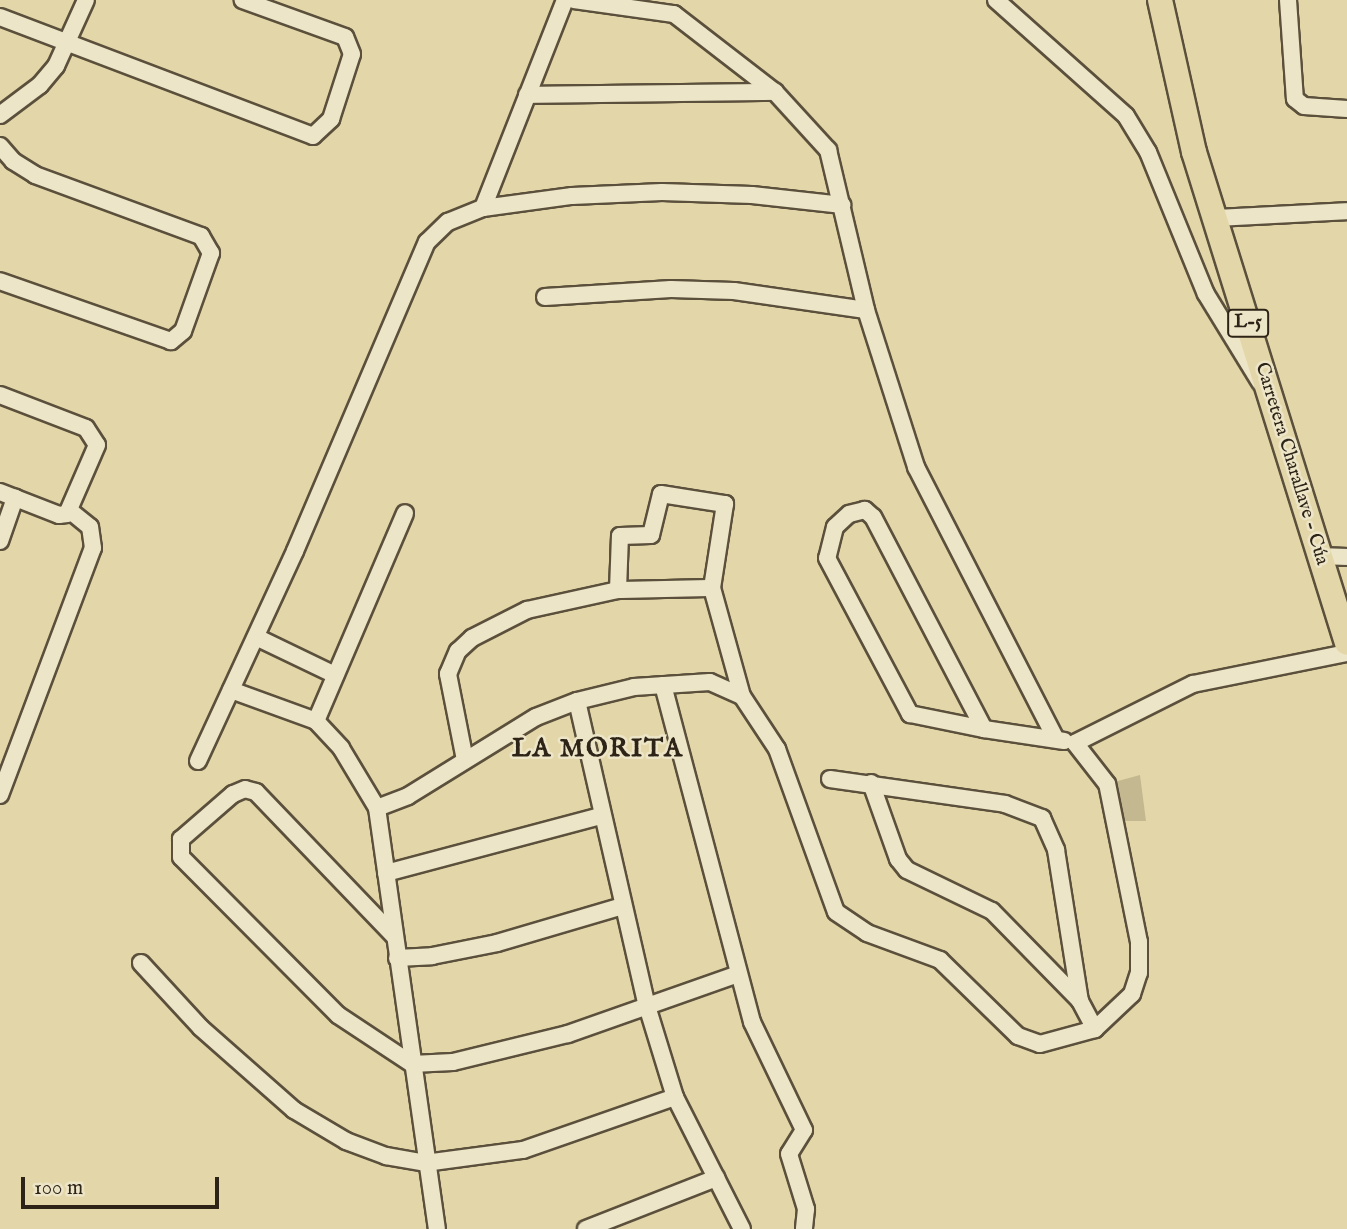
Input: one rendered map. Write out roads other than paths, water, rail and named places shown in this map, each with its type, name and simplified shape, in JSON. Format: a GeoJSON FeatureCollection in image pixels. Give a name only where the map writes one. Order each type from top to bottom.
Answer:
{"type":"FeatureCollection","features":[{"type":"Feature","properties":{"kind":"highway","name":"Carretera Charallave - Cúa"},"geometry":{"type":"LineString","coordinates":[[1160,0],[1194,152],[1347,643]]}},
{"type":"Feature","properties":{"kind":"street"},"geometry":{"type":"LineString","coordinates":[[0,115],[40,85],[69,41],[86,0]]}},
{"type":"Feature","properties":{"kind":"street"},"geometry":{"type":"LineString","coordinates":[[0,17],[313,136],[331,119],[352,54],[345,37],[243,0]]}},
{"type":"Feature","properties":{"kind":"street"},"geometry":{"type":"LineString","coordinates":[[483,208],[565,0]]}},
{"type":"Feature","properties":{"kind":"street"},"geometry":{"type":"LineString","coordinates":[[574,0],[674,14],[775,92],[828,150],[866,310],[916,467],[1056,739]]}},
{"type":"Feature","properties":{"kind":"street"},"geometry":{"type":"LineString","coordinates":[[996,0],[1126,116],[1148,152],[1206,294],[1254,375],[1267,386]]}},
{"type":"Feature","properties":{"kind":"street"},"geometry":{"type":"LineString","coordinates":[[1288,0],[1295,99],[1304,106],[1347,109]]}},
{"type":"Feature","properties":{"kind":"street"},"geometry":{"type":"LineString","coordinates":[[527,95],[775,92]]}},
{"type":"Feature","properties":{"kind":"street"},"geometry":{"type":"LineString","coordinates":[[0,146],[35,175],[201,236],[211,253],[183,331],[171,341],[0,281]]}},
{"type":"Feature","properties":{"kind":"street"},"geometry":{"type":"LineString","coordinates":[[198,761],[256,637],[427,242],[448,222],[483,208],[572,197],[662,192],[752,195],[842,205]]}},
{"type":"Feature","properties":{"kind":"street"},"geometry":{"type":"LineString","coordinates":[[1215,218],[1347,211]]}},
{"type":"Feature","properties":{"kind":"street"},"geometry":{"type":"LineString","coordinates":[[545,297],[671,289],[734,291],[866,310]]}},
{"type":"Feature","properties":{"kind":"street"},"geometry":{"type":"LineString","coordinates":[[0,395],[94,435],[96,451],[70,512]]}},
{"type":"Feature","properties":{"kind":"street"},"geometry":{"type":"LineString","coordinates":[[618,590],[620,536],[651,535],[661,494],[725,504],[712,588],[741,696],[777,749],[836,912],[867,933],[940,960],[1018,1036],[1040,1044],[1096,1029],[1132,994],[1139,973],[1139,942],[1107,784],[1075,743]]}},
{"type":"Feature","properties":{"kind":"street"},"geometry":{"type":"LineString","coordinates":[[0,541],[8,495],[59,515],[70,512]]}},
{"type":"Feature","properties":{"kind":"street"},"geometry":{"type":"LineString","coordinates":[[984,729],[873,517],[865,510],[849,514],[835,527],[827,558],[910,713],[984,729],[1075,743],[1193,684],[1347,653]]}},
{"type":"Feature","properties":{"kind":"street"},"geometry":{"type":"LineString","coordinates":[[0,795],[93,548],[90,527],[70,512]]}},
{"type":"Feature","properties":{"kind":"street"},"geometry":{"type":"LineString","coordinates":[[316,721],[405,513]]}},
{"type":"Feature","properties":{"kind":"street"},"geometry":{"type":"LineString","coordinates":[[1319,556],[1347,558]]}},
{"type":"Feature","properties":{"kind":"street"},"geometry":{"type":"LineString","coordinates":[[465,760],[448,674],[458,651],[472,638],[527,610],[618,590],[712,588]]}},
{"type":"Feature","properties":{"kind":"street"},"geometry":{"type":"LineString","coordinates":[[256,637],[335,675]]}},
{"type":"Feature","properties":{"kind":"street"},"geometry":{"type":"LineString","coordinates":[[377,808],[408,796],[536,717],[577,701],[663,685],[710,682],[741,696]]}},
{"type":"Feature","properties":{"kind":"street"},"geometry":{"type":"LineString","coordinates":[[663,685],[738,974],[773,1073],[804,1130],[789,1154],[806,1209],[804,1229]]}},
{"type":"Feature","properties":{"kind":"street"},"geometry":{"type":"LineString","coordinates":[[231,690],[316,721],[341,748],[377,808],[425,1163],[437,1229]]}},
{"type":"Feature","properties":{"kind":"street"},"geometry":{"type":"LineString","coordinates":[[577,701],[600,816],[647,1006],[675,1097],[742,1229]]}},
{"type":"Feature","properties":{"kind":"street"},"geometry":{"type":"LineString","coordinates":[[830,779],[1005,804],[1042,818],[1056,850],[1080,1001]]}},
{"type":"Feature","properties":{"kind":"street"},"geometry":{"type":"LineString","coordinates":[[871,783],[898,859],[907,870],[992,911],[1080,1001],[1096,1029]]}},
{"type":"Feature","properties":{"kind":"street"},"geometry":{"type":"LineString","coordinates":[[394,936],[256,792],[245,789],[233,794],[181,839],[181,857],[338,1015],[412,1064],[508,1051],[738,974]]}},
{"type":"Feature","properties":{"kind":"street"},"geometry":{"type":"LineString","coordinates":[[386,873],[600,816]]}},
{"type":"Feature","properties":{"kind":"street"},"geometry":{"type":"LineString","coordinates":[[397,958],[432,956],[497,943],[623,906]]}},
{"type":"Feature","properties":{"kind":"street"},"geometry":{"type":"LineString","coordinates":[[141,962],[233,1059],[306,1119],[368,1150],[425,1163],[523,1150],[675,1097]]}},
{"type":"Feature","properties":{"kind":"street"},"geometry":{"type":"LineString","coordinates":[[586,1229],[716,1178]]}},
{"type":"Feature","properties":{"kind":"district","name":"LA MORITA"},"geometry":{"type":"Point","coordinates":[598,749]}}]}
